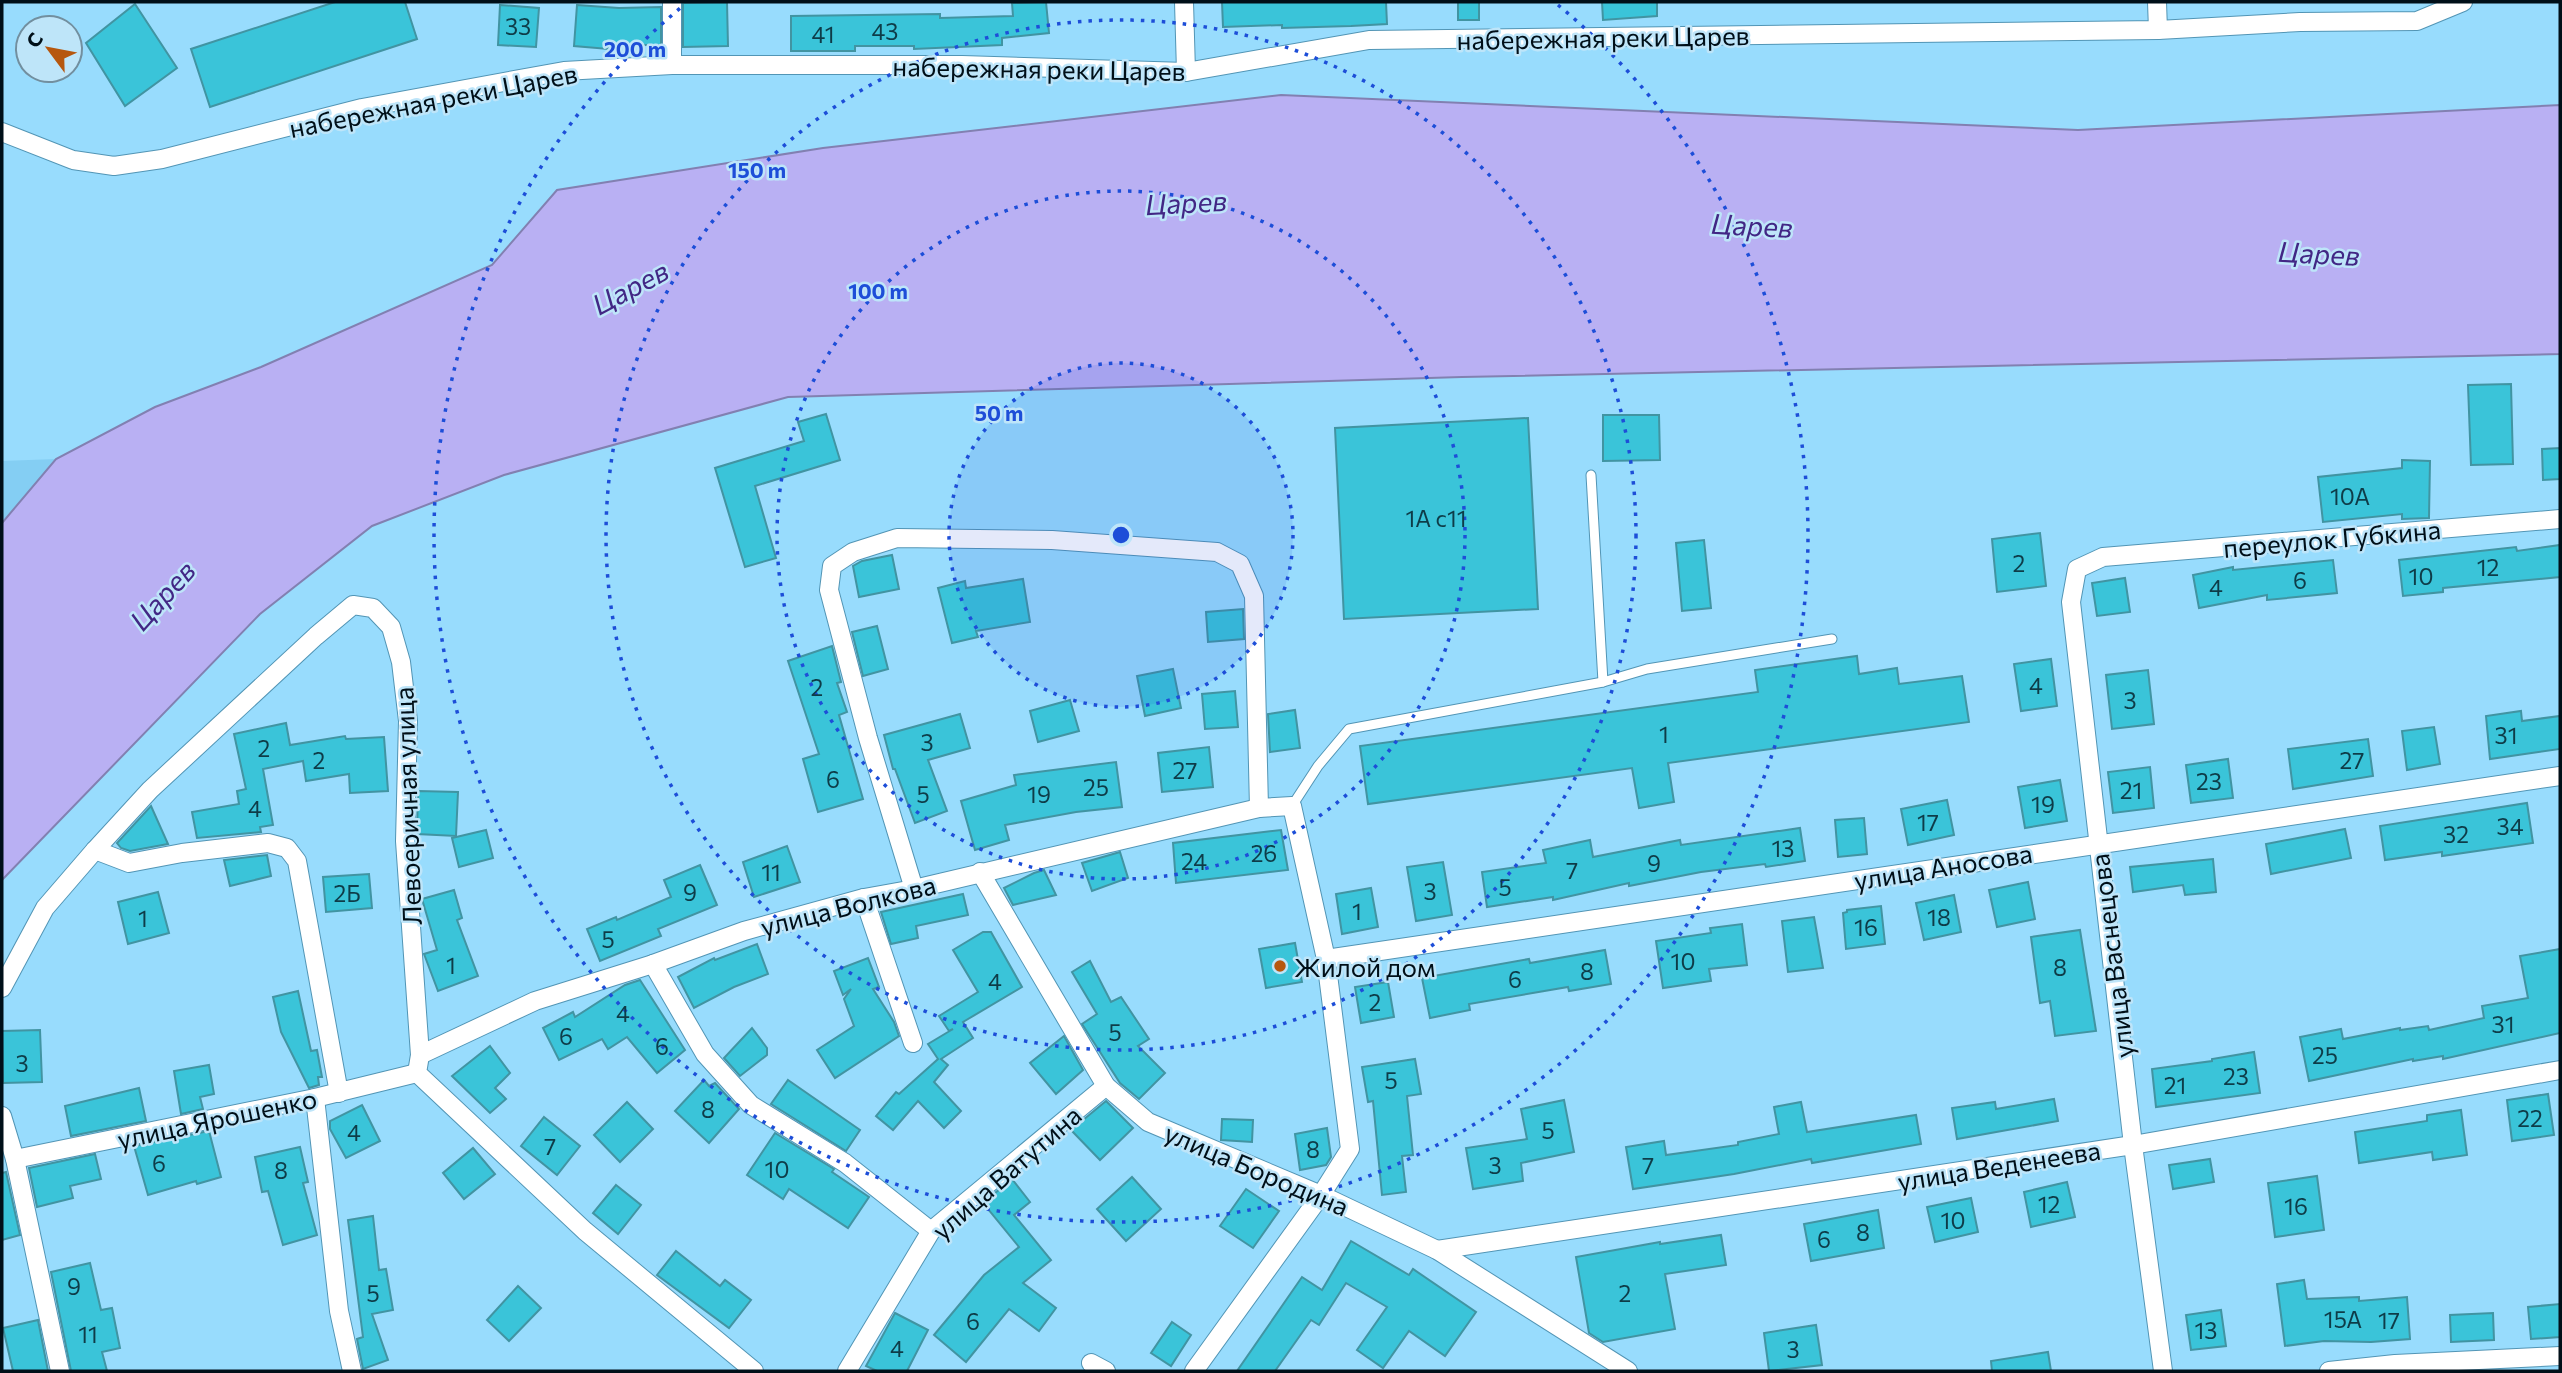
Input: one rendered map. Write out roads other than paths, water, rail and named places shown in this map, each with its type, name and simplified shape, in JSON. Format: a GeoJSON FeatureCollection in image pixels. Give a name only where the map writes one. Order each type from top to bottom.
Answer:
{"type":"FeatureCollection","features":[{"type":"Feature","properties":{"kind":"street"},"geometry":{"type":"LineString","coordinates":[[672,2],[672,65]]}},
{"type":"Feature","properties":{"kind":"street"},"geometry":{"type":"LineString","coordinates":[[1184,2],[1186,72]]}},
{"type":"Feature","properties":{"kind":"street"},"geometry":{"type":"LineString","coordinates":[[2157,2],[2158,30]]}},
{"type":"Feature","properties":{"kind":"street","name":"набережная реки Царев"},"geometry":{"type":"LineString","coordinates":[[2,132],[73,160],[104,165],[135,164],[362,108],[564,71],[672,65],[962,65],[1186,72],[1369,40],[2158,30],[2300,22],[2417,21],[2463,2]]}},
{"type":"Feature","properties":{"kind":"street","name":"переулок Губкина"},"geometry":{"type":"LineString","coordinates":[[2103,557],[2560,519]]}},
{"type":"Feature","properties":{"kind":"street"},"geometry":{"type":"LineString","coordinates":[[914,889],[867,738],[829,590],[832,566],[853,552],[897,538],[1052,540],[1217,552],[1240,564],[1254,596],[1259,808]]}},
{"type":"Feature","properties":{"kind":"street","name":"улица Васнецова"},"geometry":{"type":"LineString","coordinates":[[2103,557],[2077,569],[2071,602],[2133,1145],[2163,1371]]}},
{"type":"Feature","properties":{"kind":"street","name":"Левоеричная улица"},"geometry":{"type":"LineString","coordinates":[[2,988],[45,908],[150,790],[353,605],[373,608],[391,627],[401,662],[408,721],[405,841],[420,1055],[417,1073]]}},
{"type":"Feature","properties":{"kind":"street","name":"улица Аносова"},"geometry":{"type":"LineString","coordinates":[[1326,959],[2098,842],[2560,776]]}},
{"type":"Feature","properties":{"kind":"street"},"geometry":{"type":"LineString","coordinates":[[1194,1371],[1321,1195],[1350,1149],[1326,959],[1292,806]]}},
{"type":"Feature","properties":{"kind":"street","name":"улица Волкова"},"geometry":{"type":"LineString","coordinates":[[420,1055],[535,1001],[653,964],[744,931],[864,898],[914,889],[1259,808],[1292,806]]}},
{"type":"Feature","properties":{"kind":"street"},"geometry":{"type":"LineString","coordinates":[[95,850],[129,863],[182,853],[268,843],[287,848],[297,861],[339,1093]]}},
{"type":"Feature","properties":{"kind":"street","name":"улица Бородина"},"geometry":{"type":"LineString","coordinates":[[981,872],[1106,1086],[1147,1122],[1321,1195],[1437,1250],[1628,1371]]}},
{"type":"Feature","properties":{"kind":"street"},"geometry":{"type":"LineString","coordinates":[[864,898],[913,1043]]}},
{"type":"Feature","properties":{"kind":"street"},"geometry":{"type":"LineString","coordinates":[[653,964],[705,1054],[751,1105],[845,1163],[931,1231]]}},
{"type":"Feature","properties":{"kind":"street","name":"улица Веденеева"},"geometry":{"type":"LineString","coordinates":[[1437,1250],[2133,1145],[2560,1070]]}},
{"type":"Feature","properties":{"kind":"street"},"geometry":{"type":"LineString","coordinates":[[417,1073],[585,1231],[754,1371]]}},
{"type":"Feature","properties":{"kind":"street","name":"улица Ярошенко"},"geometry":{"type":"LineString","coordinates":[[15,1159],[339,1093],[417,1073]]}},
{"type":"Feature","properties":{"kind":"street","name":"улица Ватутина"},"geometry":{"type":"LineString","coordinates":[[847,1371],[931,1231],[1106,1086]]}},
{"type":"Feature","properties":{"kind":"street"},"geometry":{"type":"LineString","coordinates":[[314,1098],[339,1311],[352,1371]]}},
{"type":"Feature","properties":{"kind":"street"},"geometry":{"type":"LineString","coordinates":[[2,1116],[15,1159],[60,1371]]}},
{"type":"Feature","properties":{"kind":"street"},"geometry":{"type":"LineString","coordinates":[[2329,1371],[2560,1356]]}},
{"type":"Feature","properties":{"kind":"lane"},"geometry":{"type":"LineString","coordinates":[[1591,475],[1603,682]]}},
{"type":"Feature","properties":{"kind":"lane"},"geometry":{"type":"LineString","coordinates":[[1292,806],[1318,766],[1349,729],[1603,682],[1647,669],[1832,639]]}},
{"type":"Feature","properties":{"kind":"water","name":"Царев"},"geometry":{"type":"Polygon","coordinates":[[[1281,95],[2078,130],[2560,105],[2560,354],[1462,377],[788,397],[504,475],[372,526],[260,614],[2,880],[2,523],[56,459],[155,407],[261,367],[492,265],[557,190],[823,148],[1281,95]]]}},
{"type":"Feature","properties":{"kind":"place","name":"Жилой дом"},"geometry":{"type":"Point","coordinates":[1280,966]}}]}
